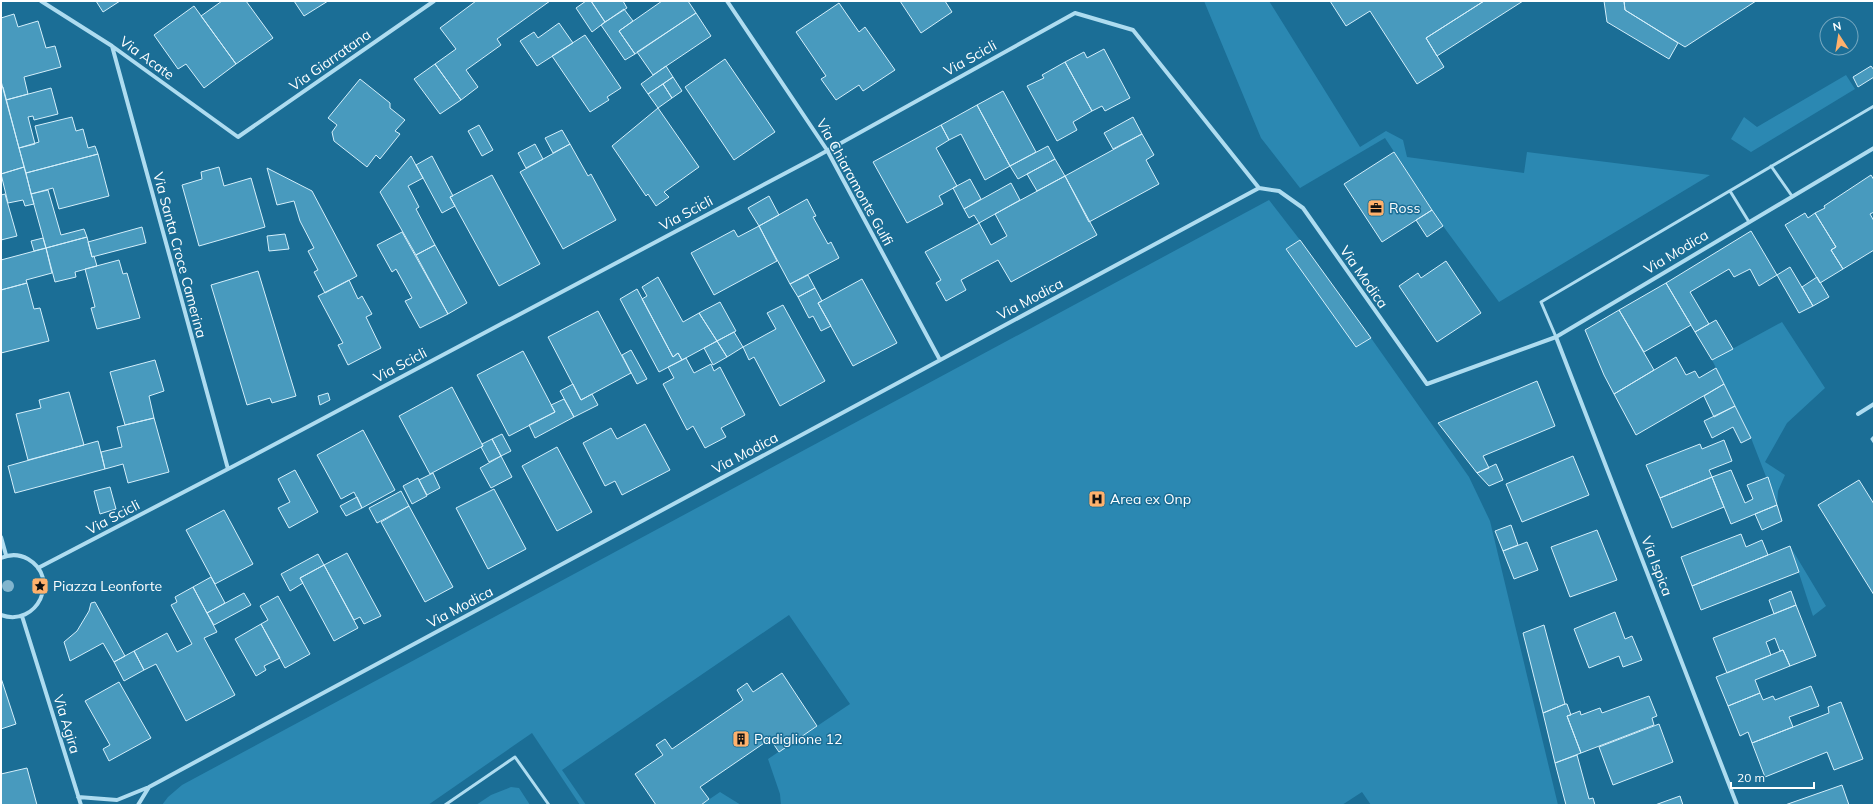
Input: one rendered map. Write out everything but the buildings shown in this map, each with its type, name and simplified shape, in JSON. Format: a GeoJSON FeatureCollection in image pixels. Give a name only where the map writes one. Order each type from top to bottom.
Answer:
{"type":"FeatureCollection","features":[{"type":"Feature","properties":{"kind":"street","name":"Via Acate"},"geometry":{"type":"LineString","coordinates":[[41,1],[112,46],[238,137]]}},
{"type":"Feature","properties":{"kind":"street","name":"Via Giarratana"},"geometry":{"type":"LineString","coordinates":[[238,137],[434,1]]}},
{"type":"Feature","properties":{"kind":"street","name":"Via Chiaramonte Gulfi"},"geometry":{"type":"LineString","coordinates":[[727,1],[828,150],[940,360]]}},
{"type":"Feature","properties":{"kind":"street","name":"Via Scicli"},"geometry":{"type":"LineString","coordinates":[[38,568],[228,469],[828,150],[1075,13],[1133,30],[1259,188]]}},
{"type":"Feature","properties":{"kind":"street","name":"Via Santa Croce Camerina"},"geometry":{"type":"LineString","coordinates":[[112,46],[228,469]]}},
{"type":"Feature","properties":{"kind":"street","name":"Via Modica"},"geometry":{"type":"LineString","coordinates":[[78,797],[117,800],[149,787],[1259,188],[1279,191],[1303,208],[1427,384],[1556,337],[1874,148]]}},
{"type":"Feature","properties":{"kind":"street","name":"Via Ispica"},"geometry":{"type":"LineString","coordinates":[[1556,337],[1737,805]]}},
{"type":"Feature","properties":{"kind":"street"},"geometry":{"type":"LineString","coordinates":[[1858,414],[1874,404]]}},
{"type":"Feature","properties":{"kind":"street"},"geometry":{"type":"LineString","coordinates":[[1,537],[6,555]]}},
{"type":"Feature","properties":{"kind":"street"},"geometry":{"type":"LineString","coordinates":[[1,558],[6,555],[24,557],[38,568],[44,586],[42,596],[31,612],[22,616],[12,617],[1,615]]}},
{"type":"Feature","properties":{"kind":"street","name":"Via Agira"},"geometry":{"type":"LineString","coordinates":[[22,616],[81,805]]}},
{"type":"Feature","properties":{"kind":"street"},"geometry":{"type":"LineString","coordinates":[[138,805],[149,787]]}},
{"type":"Feature","properties":{"kind":"lane"},"geometry":{"type":"LineString","coordinates":[[1556,337],[1541,302],[1874,106]]}},
{"type":"Feature","properties":{"kind":"lane"},"geometry":{"type":"LineString","coordinates":[[1771,166],[1792,196]]}},
{"type":"Feature","properties":{"kind":"lane"},"geometry":{"type":"LineString","coordinates":[[1730,191],[1749,222]]}},
{"type":"Feature","properties":{"kind":"lane"},"geometry":{"type":"LineString","coordinates":[[1874,437],[1872,439],[1874,442]]}},
{"type":"Feature","properties":{"kind":"lane"},"geometry":{"type":"LineString","coordinates":[[445,805],[515,757],[549,805]]}},
{"type":"Feature","properties":{"kind":"shaded area"},"geometry":{"type":"Polygon","coordinates":[[[1204,1],[1269,1],[1360,147],[1386,131],[1403,140],[1407,157],[1524,173],[1527,152],[1710,175],[1499,302],[1443,226],[1385,138],[1300,188],[1261,138],[1204,1]]]}},
{"type":"Feature","properties":{"kind":"shaded area"},"geometry":{"type":"Polygon","coordinates":[[[1846,75],[1855,89],[1751,152],[1731,139],[1744,117],[1757,127],[1846,75]]]}},
{"type":"Feature","properties":{"kind":"shaded area","name":"Area ex Onp"},"geometry":{"type":"Polygon","coordinates":[[[1269,200],[1300,240],[1286,249],[1356,346],[1371,338],[1469,477],[1490,521],[1558,805],[1371,805],[1362,792],[1342,805],[781,805],[780,794],[768,759],[850,704],[789,615],[562,770],[586,805],[580,805],[532,733],[428,805],[162,805],[168,797],[182,785],[1269,200]]]}},
{"type":"Feature","properties":{"kind":"shaded area"},"geometry":{"type":"Polygon","coordinates":[[[1782,322],[1825,388],[1787,423],[1765,462],[1785,475],[1778,491],[1777,505],[1751,438],[1712,360],[1782,322]]]}},
{"type":"Feature","properties":{"kind":"shaded area"},"geometry":{"type":"Polygon","coordinates":[[[1790,546],[1826,606],[1813,616],[1790,546]]]}},
{"type":"Feature","properties":{"kind":"shaded area"},"geometry":{"type":"Polygon","coordinates":[[[511,787],[519,788],[530,805],[476,805],[491,795],[511,787]]]}},
{"type":"Feature","properties":{"kind":"shaded area"},"geometry":{"type":"Polygon","coordinates":[[[720,792],[741,805],[701,805],[720,792]]]}},
{"type":"Feature","properties":{"kind":"place","name":"Ross"},"geometry":{"type":"Point","coordinates":[1376,208]}},
{"type":"Feature","properties":{"kind":"place","name":"Area ex Onp"},"geometry":{"type":"Point","coordinates":[1097,499]}},
{"type":"Feature","properties":{"kind":"place","name":"Piazza Leonforte"},"geometry":{"type":"Point","coordinates":[40,586]}},
{"type":"Feature","properties":{"kind":"place","name":"Padiglione 12"},"geometry":{"type":"Point","coordinates":[741,739]}}]}
